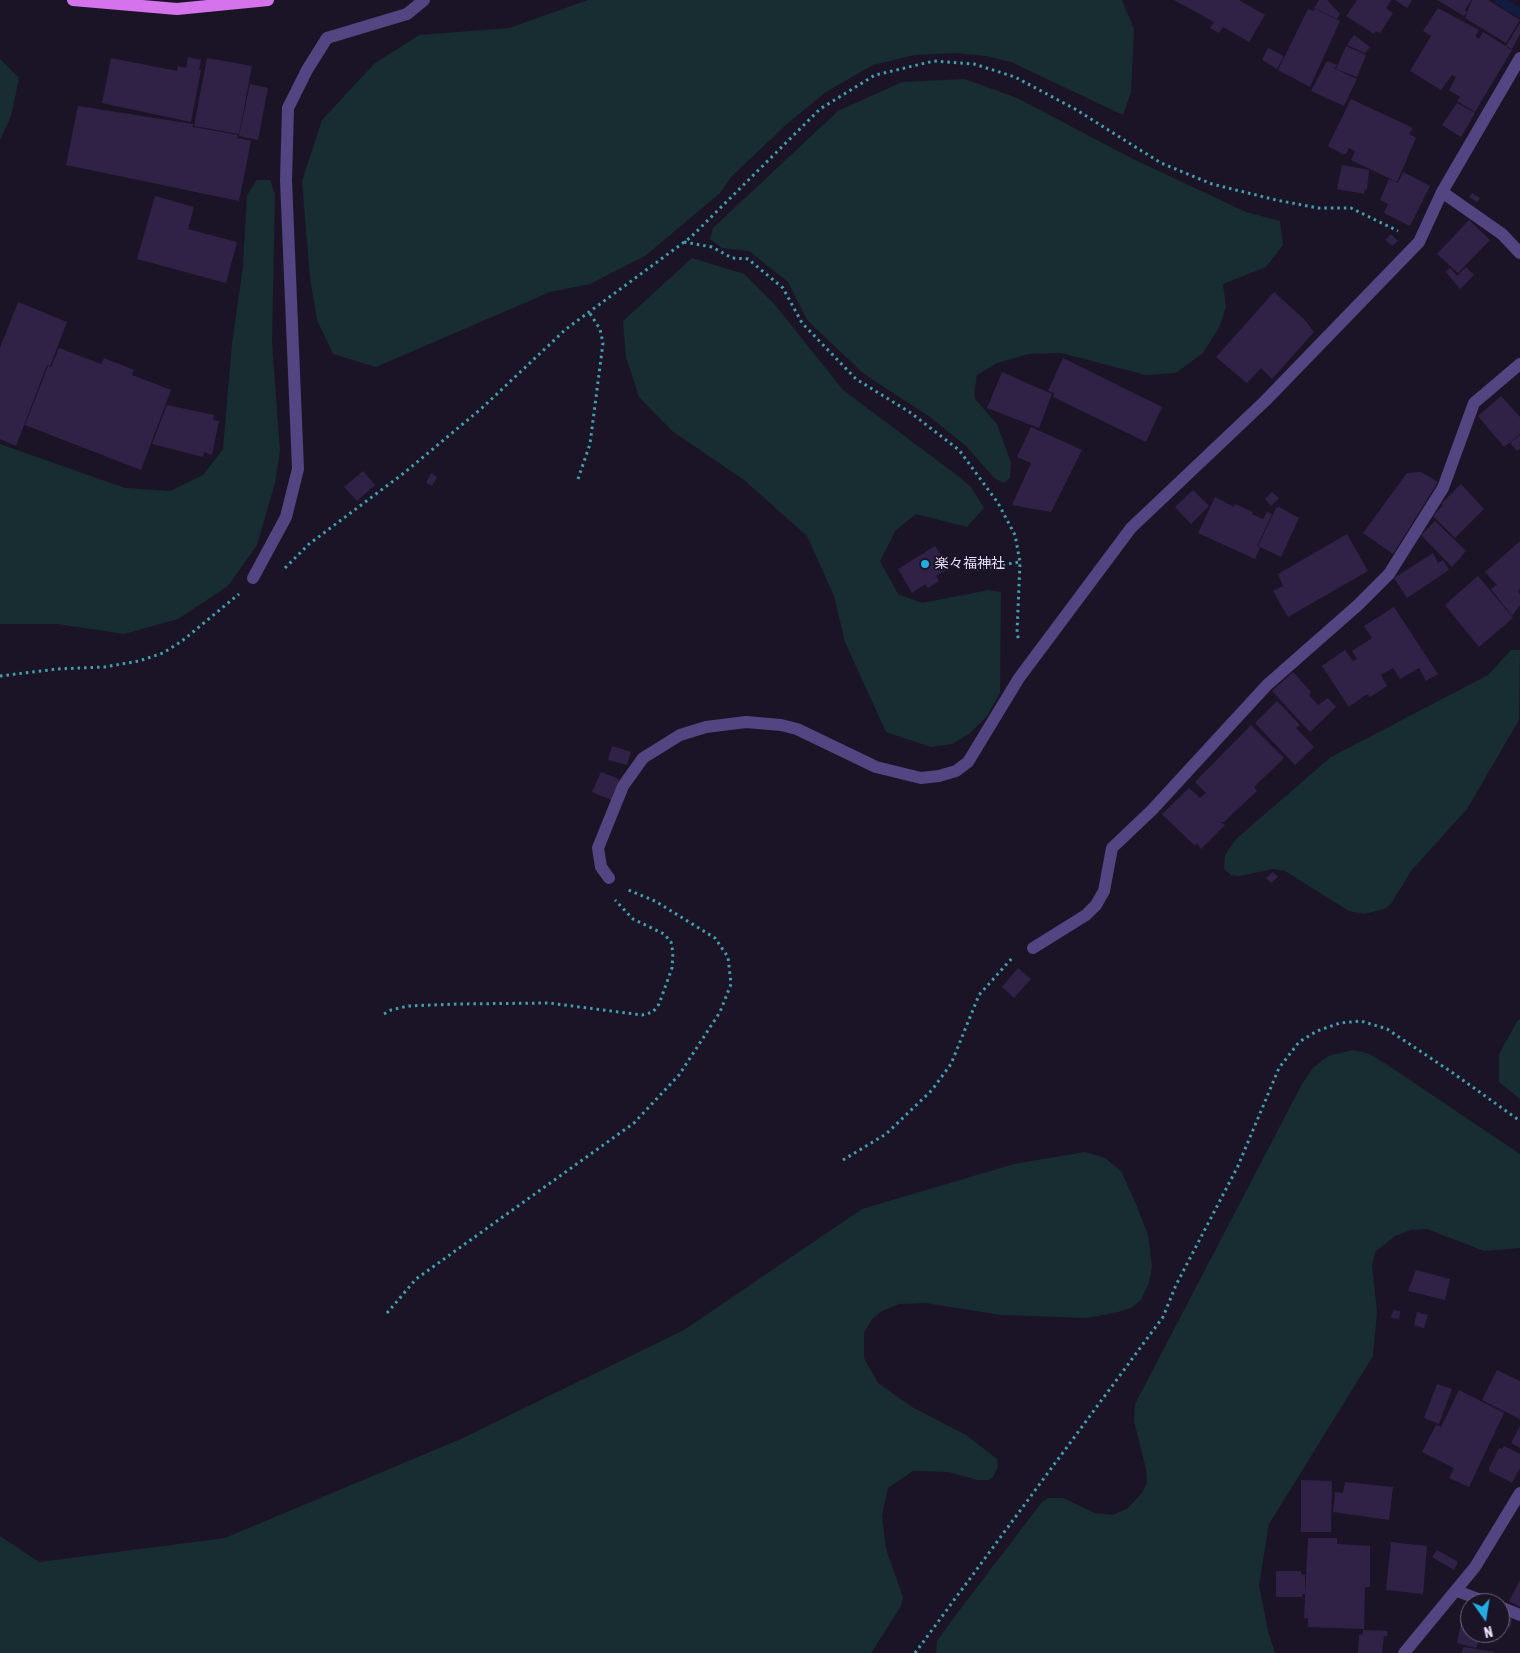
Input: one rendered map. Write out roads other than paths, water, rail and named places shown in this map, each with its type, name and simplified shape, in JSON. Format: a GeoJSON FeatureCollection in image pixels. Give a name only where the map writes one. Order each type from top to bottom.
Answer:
{"type":"FeatureCollection","features":[{"type":"Feature","properties":{"kind":"main road"},"geometry":{"type":"LineString","coordinates":[[74,0],[177,9],[268,0]]}},
{"type":"Feature","properties":{"kind":"street"},"geometry":{"type":"LineString","coordinates":[[253,578],[286,517],[298,469],[286,180],[288,108],[307,70],[328,38],[407,14],[424,0]]}},
{"type":"Feature","properties":{"kind":"street"},"geometry":{"type":"LineString","coordinates":[[609,878],[601,867],[598,848],[623,786],[642,758],[680,735],[706,727],[736,723],[781,725],[797,729],[876,767],[921,778],[939,776],[956,771],[968,762],[1025,669],[1131,528],[1265,401],[1419,242],[1442,192],[1520,58]]}},
{"type":"Feature","properties":{"kind":"street"},"geometry":{"type":"LineString","coordinates":[[1442,192],[1502,234],[1520,253]]}},
{"type":"Feature","properties":{"kind":"street"},"geometry":{"type":"LineString","coordinates":[[1033,948],[1086,915],[1096,905],[1104,891],[1112,848],[1152,810],[1267,685],[1358,605],[1389,574],[1443,488],[1474,403],[1520,364]]}},
{"type":"Feature","properties":{"kind":"street"},"geometry":{"type":"LineString","coordinates":[[1404,1653],[1475,1567],[1520,1493]]}},
{"type":"Feature","properties":{"kind":"street"},"geometry":{"type":"LineString","coordinates":[[1456,1591],[1462,1593]]}},
{"type":"Feature","properties":{"kind":"waterway"},"geometry":{"type":"LineString","coordinates":[[1499,0],[1520,13]]}},
{"type":"Feature","properties":{"kind":"place","name":"楽々福神社"},"geometry":{"type":"Point","coordinates":[925,564]}}]}
